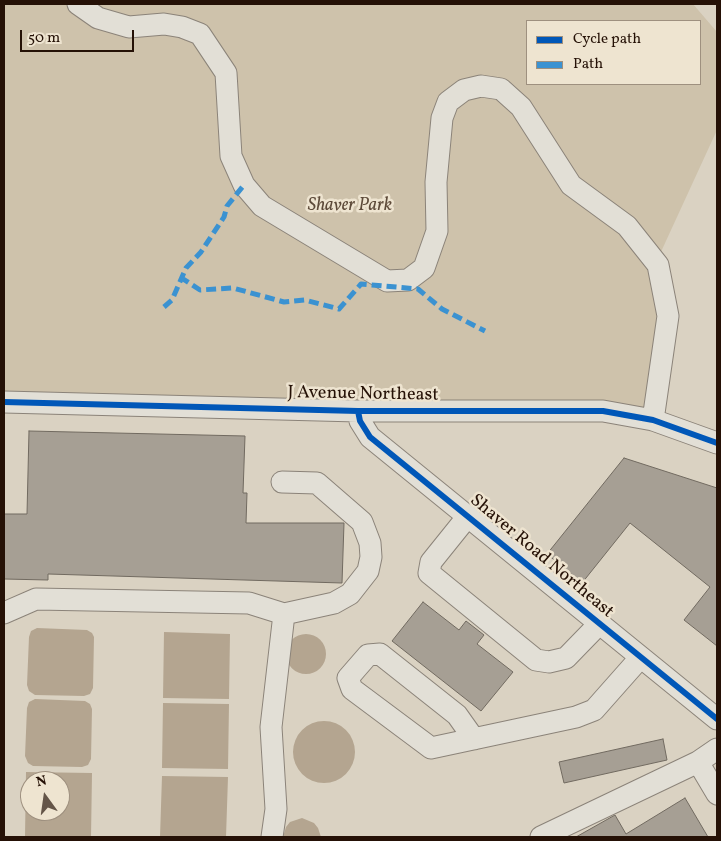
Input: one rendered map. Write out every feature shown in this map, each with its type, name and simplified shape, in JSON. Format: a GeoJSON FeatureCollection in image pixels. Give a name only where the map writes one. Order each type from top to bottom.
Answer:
{"type":"FeatureCollection","features":[{"type":"Feature","properties":{"kind":"street"},"geometry":{"type":"LineString","coordinates":[[78,4],[98,18],[130,27],[164,24],[182,27],[200,34],[226,73],[231,156],[244,185],[262,206],[387,281],[408,280],[424,268],[436,231],[436,182],[442,118],[448,102],[464,90],[480,86],[501,89],[521,107],[571,185],[627,226],[658,265],[668,316],[653,420]]}},
{"type":"Feature","properties":{"kind":"street","name":"J Avenue Northeast"},"geometry":{"type":"LineString","coordinates":[[4,402],[358,411],[603,411],[653,420],[717,443]]}},
{"type":"Feature","properties":{"kind":"street","name":"Shaver Road Northeast"},"geometry":{"type":"LineString","coordinates":[[358,411],[360,421],[370,437],[598,624],[717,718]]}},
{"type":"Feature","properties":{"kind":"street"},"geometry":{"type":"LineString","coordinates":[[4,612],[36,599],[249,603],[284,614],[334,603],[350,594],[368,571],[371,557],[370,542],[362,522],[318,483],[282,482]]}},
{"type":"Feature","properties":{"kind":"street"},"geometry":{"type":"LineString","coordinates":[[468,516],[431,562],[429,573],[536,660],[549,662],[566,658],[598,624]]}},
{"type":"Feature","properties":{"kind":"street"},"geometry":{"type":"LineString","coordinates":[[272,837],[276,810],[272,727],[284,614]]}},
{"type":"Feature","properties":{"kind":"street"},"geometry":{"type":"LineString","coordinates":[[474,739],[457,715],[380,654],[368,655],[348,678],[352,690],[431,748],[474,739],[576,717],[594,710],[640,658]]}},
{"type":"Feature","properties":{"kind":"street"},"geometry":{"type":"LineString","coordinates":[[541,837],[698,762],[717,749]]}},
{"type":"Feature","properties":{"kind":"street"},"geometry":{"type":"LineString","coordinates":[[698,762],[717,794]]}},
{"type":"Feature","properties":{"kind":"green space","name":"Shaver Park"},"geometry":{"type":"Polygon","coordinates":[[[4,4],[693,4],[717,32],[717,130],[660,254],[653,420],[4,402],[4,4]]]}},
{"type":"Feature","properties":{"kind":"shaded area"},"geometry":{"type":"Polygon","coordinates":[[[37,628],[87,630],[92,633],[94,637],[93,688],[90,694],[84,696],[35,695],[29,691],[27,685],[29,637],[31,631],[37,628]]]}},
{"type":"Feature","properties":{"kind":"shaded area"},"geometry":{"type":"Polygon","coordinates":[[[164,632],[230,634],[229,699],[163,698],[164,632]]]}},
{"type":"Feature","properties":{"kind":"shaded area"},"geometry":{"type":"Polygon","coordinates":[[[310,634],[317,637],[323,643],[326,654],[325,662],[317,671],[310,674],[302,674],[295,671],[287,662],[286,650],[289,643],[298,635],[310,634]]]}},
{"type":"Feature","properties":{"kind":"shaded area"},"geometry":{"type":"Polygon","coordinates":[[[35,699],[85,701],[90,704],[92,709],[91,759],[88,765],[82,767],[33,766],[28,763],[25,756],[27,708],[29,702],[35,699]]]}},
{"type":"Feature","properties":{"kind":"shaded area"},"geometry":{"type":"Polygon","coordinates":[[[163,703],[229,704],[228,769],[162,768],[163,703]]]}},
{"type":"Feature","properties":{"kind":"shaded area"},"geometry":{"type":"Polygon","coordinates":[[[324,721],[341,726],[346,730],[350,735],[355,752],[350,769],[346,774],[341,778],[324,783],[307,778],[302,774],[298,769],[293,752],[298,735],[302,730],[307,726],[324,721]]]}},
{"type":"Feature","properties":{"kind":"shaded area"},"geometry":{"type":"Polygon","coordinates":[[[70,773],[92,773],[91,837],[25,837],[25,821],[70,821],[70,773]]]}},
{"type":"Feature","properties":{"kind":"shaded area"},"geometry":{"type":"Polygon","coordinates":[[[162,776],[228,777],[226,837],[160,837],[162,776]]]}},
{"type":"Feature","properties":{"kind":"shaded area"},"geometry":{"type":"Polygon","coordinates":[[[302,818],[314,823],[321,837],[283,837],[286,827],[290,822],[302,818]]]}},
{"type":"Feature","properties":{"kind":"building"},"geometry":{"type":"Polygon","coordinates":[[[29,431],[245,436],[243,493],[247,493],[246,523],[344,523],[342,583],[48,574],[48,580],[4,579],[4,514],[27,514],[29,431]]]}},
{"type":"Feature","properties":{"kind":"building"},"geometry":{"type":"Polygon","coordinates":[[[624,458],[717,488],[717,646],[684,620],[710,587],[630,523],[582,583],[547,554],[624,458]]]}},
{"type":"Feature","properties":{"kind":"building"},"geometry":{"type":"Polygon","coordinates":[[[423,602],[459,630],[466,621],[484,635],[477,644],[513,672],[481,711],[392,641],[423,602]]]}},
{"type":"Feature","properties":{"kind":"building"},"geometry":{"type":"Polygon","coordinates":[[[663,739],[667,760],[564,783],[559,762],[663,739]]]}},
{"type":"Feature","properties":{"kind":"building"},"geometry":{"type":"Polygon","coordinates":[[[685,798],[708,837],[576,837],[615,815],[626,834],[685,798]]]}},
{"type":"Feature","properties":{"kind":"marked path"},"geometry":{"type":"LineString","coordinates":[[164,307],[172,300],[186,268],[201,252],[224,217],[227,206],[244,185]]}},
{"type":"Feature","properties":{"kind":"marked path"},"geometry":{"type":"LineString","coordinates":[[180,277],[200,290],[233,288],[284,302],[305,300],[339,309],[361,284],[418,289],[442,309],[485,331]]}},
{"type":"Feature","properties":{"kind":"cycle path"},"geometry":{"type":"LineString","coordinates":[[4,402],[358,411],[603,411],[653,420],[717,443]]}},
{"type":"Feature","properties":{"kind":"cycle path"},"geometry":{"type":"LineString","coordinates":[[358,411],[360,421],[370,437],[717,719]]}}]}
